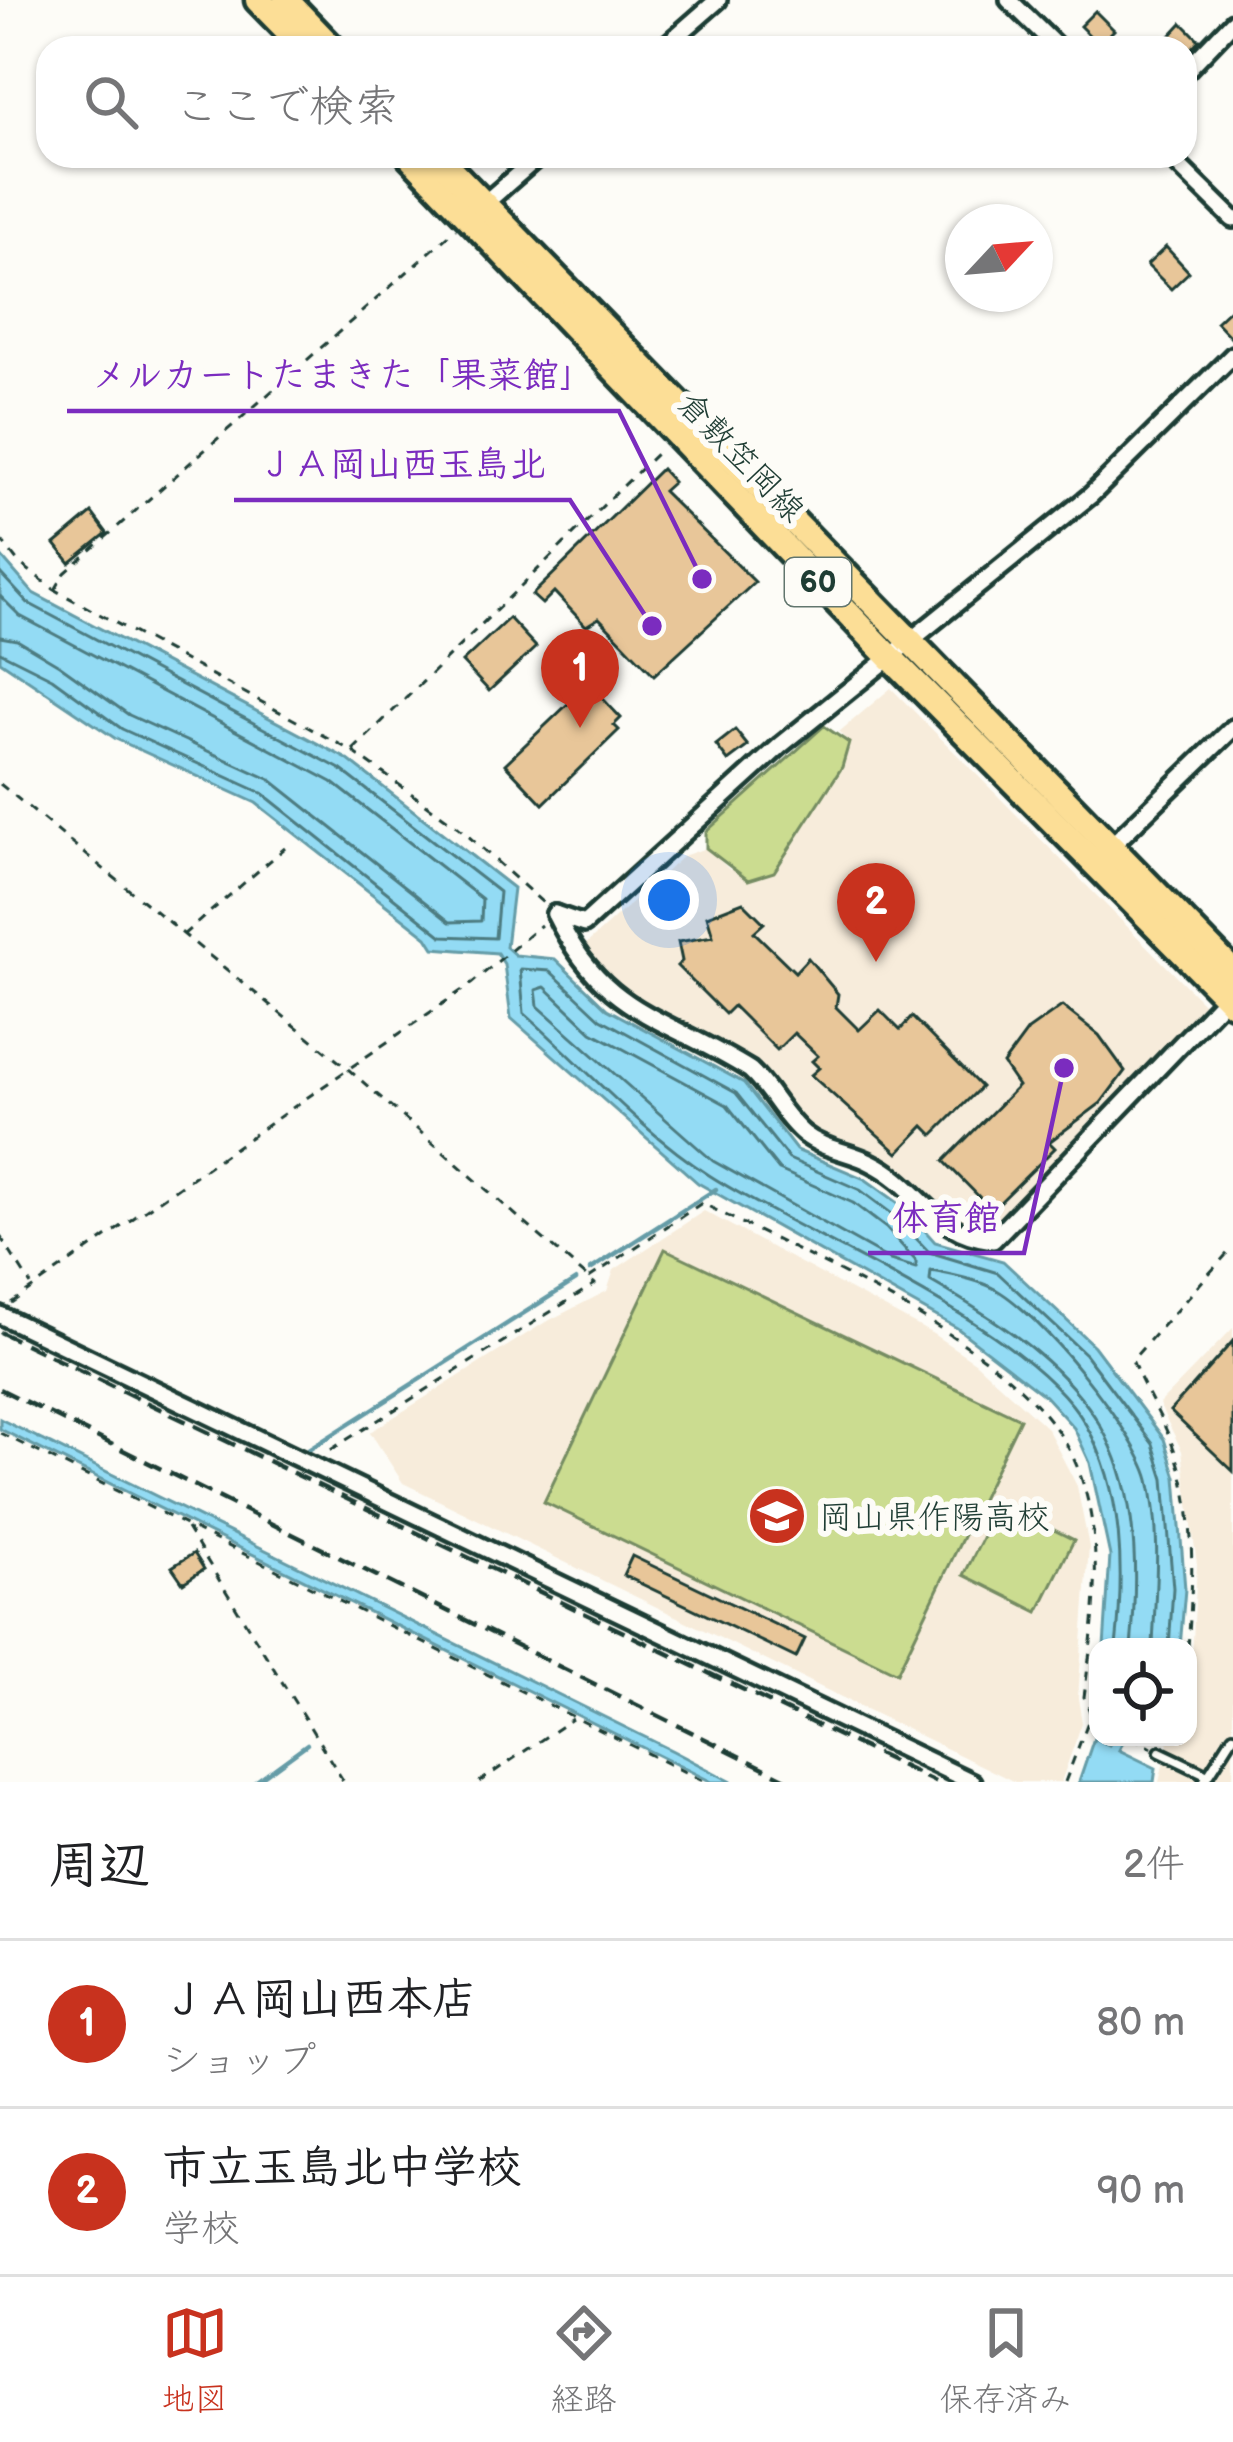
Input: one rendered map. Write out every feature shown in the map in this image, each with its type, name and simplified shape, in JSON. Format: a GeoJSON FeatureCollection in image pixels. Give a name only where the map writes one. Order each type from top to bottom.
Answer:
{"type":"FeatureCollection","features":[{"type":"Feature","properties":{"kind":"main road"},"geometry":{"type":"LineString","coordinates":[[258,0],[293,36]]}},
{"type":"Feature","properties":{"kind":"main road"},"geometry":{"type":"LineString","coordinates":[[286,0],[320,36]]}},
{"type":"Feature","properties":{"kind":"main road","name":"倉敷笠岡線"},"geometry":{"type":"LineString","coordinates":[[425,168],[477,211],[1231,990]]}},
{"type":"Feature","properties":{"kind":"main road","name":"倉敷笠岡線"},"geometry":{"type":"LineString","coordinates":[[446,168],[477,211],[676,434],[898,649]]}},
{"type":"Feature","properties":{"kind":"street"},"geometry":{"type":"LineString","coordinates":[[677,36],[718,0]]}},
{"type":"Feature","properties":{"kind":"street"},"geometry":{"type":"LineString","coordinates":[[1009,0],[1046,36]]}},
{"type":"Feature","properties":{"kind":"street"},"geometry":{"type":"LineString","coordinates":[[1197,60],[1233,22]]}},
{"type":"Feature","properties":{"kind":"street"},"geometry":{"type":"LineString","coordinates":[[477,211],[525,168]]}},
{"type":"Feature","properties":{"kind":"street"},"geometry":{"type":"LineString","coordinates":[[1181,168],[1233,219]]}},
{"type":"Feature","properties":{"kind":"street"},"geometry":{"type":"LineString","coordinates":[[555,914],[584,924],[781,745],[1091,495],[1233,355]]}},
{"type":"Feature","properties":{"kind":"street"},"geometry":{"type":"LineString","coordinates":[[1102,855],[1233,728]]}},
{"type":"Feature","properties":{"kind":"street"},"geometry":{"type":"LineString","coordinates":[[555,914],[576,957],[601,985],[750,1070],[768,1086],[801,1132],[895,1177],[940,1222],[964,1237],[993,1240],[1231,990]]}},
{"type":"Feature","properties":{"kind":"street"},"geometry":{"type":"LineString","coordinates":[[0,1313],[972,1782]]}},
{"type":"Feature","properties":{"kind":"lane"},"geometry":{"type":"LineString","coordinates":[[1160,1752],[1206,1778],[1233,1736]]}},
{"type":"Feature","properties":{"kind":"path"},"geometry":{"type":"LineString","coordinates":[[55,590],[65,573],[477,211]]}},
{"type":"Feature","properties":{"kind":"path"},"geometry":{"type":"LineString","coordinates":[[352,751],[676,434]]}},
{"type":"Feature","properties":{"kind":"path"},"geometry":{"type":"LineString","coordinates":[[0,539],[19,562],[55,590],[352,751],[458,827],[555,914],[499,960],[0,1313]]}},
{"type":"Feature","properties":{"kind":"path"},"geometry":{"type":"LineString","coordinates":[[0,784],[347,1069],[595,1284],[308,1463]]}},
{"type":"Feature","properties":{"kind":"path"},"geometry":{"type":"LineString","coordinates":[[183,935],[285,848]]}},
{"type":"Feature","properties":{"kind":"path"},"geometry":{"type":"LineString","coordinates":[[589,1278],[702,1203],[935,1325],[1016,1385],[1060,1432],[1079,1471],[1096,1553],[1084,1697],[1089,1709]]}},
{"type":"Feature","properties":{"kind":"path"},"geometry":{"type":"LineString","coordinates":[[0,1236],[33,1288]]}},
{"type":"Feature","properties":{"kind":"path"},"geometry":{"type":"LineString","coordinates":[[1188,1638],[1191,1551],[1186,1487],[1172,1444],[1132,1360],[1137,1349],[1233,1247]]}},
{"type":"Feature","properties":{"kind":"path"},"geometry":{"type":"LineString","coordinates":[[0,1433],[705,1782]]}},
{"type":"Feature","properties":{"kind":"path"},"geometry":{"type":"LineString","coordinates":[[186,1526],[344,1782]]}},
{"type":"Feature","properties":{"kind":"path"},"geometry":{"type":"LineString","coordinates":[[478,1782],[574,1717]]}},
{"type":"Feature","properties":{"kind":"path"},"geometry":{"type":"LineString","coordinates":[[1065,1782],[1089,1719]]}},
{"type":"Feature","properties":{"kind":"shaded area"},"geometry":{"type":"Polygon","coordinates":[[[891,688],[1206,1006],[994,1231],[969,1231],[939,1212],[912,1181],[865,1152],[816,1135],[750,1059],[674,1022],[592,966],[583,947],[683,856],[706,848],[730,870],[811,810],[842,767],[849,743],[839,732],[891,688]]]}},
{"type":"Feature","properties":{"kind":"shaded area","name":"岡山県作陽高校"},"geometry":{"type":"Polygon","coordinates":[[[704,1211],[933,1334],[975,1362],[1047,1428],[1077,1486],[1089,1547],[1078,1698],[1082,1723],[1061,1782],[1015,1782],[403,1483],[370,1432],[544,1323],[607,1291],[614,1270],[704,1211]]]}},
{"type":"Feature","properties":{"kind":"shaded area"},"geometry":{"type":"Polygon","coordinates":[[[1233,1328],[1233,1782],[1159,1782],[1168,1746],[1197,1746],[1197,1638],[1193,1638],[1197,1564],[1182,1451],[1159,1404],[1233,1328]]]}},
{"type":"Feature","properties":{"kind":"green space"},"geometry":{"type":"Polygon","coordinates":[[[824,726],[849,743],[842,767],[774,872],[748,880],[706,848],[706,832],[824,726]]]}},
{"type":"Feature","properties":{"kind":"green space"},"geometry":{"type":"Polygon","coordinates":[[[665,1249],[1020,1419],[897,1673],[544,1502],[665,1249]]]}},
{"type":"Feature","properties":{"kind":"green space"},"geometry":{"type":"Polygon","coordinates":[[[1000,1503],[1074,1540],[1038,1612],[964,1575],[1000,1503]]]}},
{"type":"Feature","properties":{"kind":"water"},"geometry":{"type":"Polygon","coordinates":[[[0,555],[33,593],[347,759],[513,888],[506,947],[515,955],[555,959],[607,1009],[744,1083],[796,1150],[865,1179],[904,1207],[935,1242],[1003,1261],[1094,1346],[1164,1439],[1176,1477],[1185,1589],[1181,1638],[1105,1638],[1110,1556],[1090,1463],[1074,1428],[1045,1396],[957,1328],[698,1183],[511,1018],[504,964],[497,953],[434,948],[427,937],[256,803],[116,739],[0,661],[0,555]]]}},
{"type":"Feature","properties":{"kind":"water"},"geometry":{"type":"Polygon","coordinates":[[[0,1419],[732,1782],[712,1782],[0,1429],[0,1419]]]}},
{"type":"Feature","properties":{"kind":"water"},"geometry":{"type":"Polygon","coordinates":[[[1091,1746],[1121,1746],[1119,1750],[1156,1768],[1154,1782],[1079,1782],[1091,1746]]]}},
{"type":"Feature","properties":{"kind":"building"},"geometry":{"type":"Polygon","coordinates":[[[1095,11],[1114,30],[1108,36],[1090,36],[1080,26],[1095,11]]]}},
{"type":"Feature","properties":{"kind":"building"},"geometry":{"type":"Polygon","coordinates":[[[1182,23],[1195,36],[1170,36],[1182,23]]]}},
{"type":"Feature","properties":{"kind":"building"},"geometry":{"type":"Polygon","coordinates":[[[1166,247],[1189,272],[1171,289],[1147,265],[1166,247]]]}},
{"type":"Feature","properties":{"kind":"building"},"geometry":{"type":"Polygon","coordinates":[[[1233,306],[1233,340],[1216,322],[1233,306]]]}},
{"type":"Feature","properties":{"kind":"building"},"geometry":{"type":"Polygon","coordinates":[[[661,469],[673,482],[663,491],[755,582],[654,675],[599,618],[586,626],[554,592],[542,604],[532,595],[661,469]]]}},
{"type":"Feature","properties":{"kind":"building"},"geometry":{"type":"Polygon","coordinates":[[[92,513],[107,533],[70,563],[55,544],[92,513]]]}},
{"type":"Feature","properties":{"kind":"building"},"geometry":{"type":"Polygon","coordinates":[[[509,618],[536,647],[489,691],[462,662],[509,618]]]}},
{"type":"Feature","properties":{"kind":"building"},"geometry":{"type":"Polygon","coordinates":[[[589,684],[621,718],[614,725],[619,730],[543,804],[505,764],[589,684]]]}},
{"type":"Feature","properties":{"kind":"building"},"geometry":{"type":"Polygon","coordinates":[[[735,730],[748,746],[728,761],[716,745],[735,730]]]}},
{"type":"Feature","properties":{"kind":"building"},"geometry":{"type":"Polygon","coordinates":[[[743,902],[764,923],[754,932],[795,972],[808,958],[838,994],[836,1007],[859,1030],[880,1010],[900,1030],[912,1017],[981,1087],[933,1135],[924,1126],[898,1153],[811,1075],[819,1068],[812,1061],[818,1056],[794,1033],[777,1050],[733,1006],[725,1014],[677,966],[682,961],[678,942],[713,936],[707,916],[743,902]]]}},
{"type":"Feature","properties":{"kind":"building"},"geometry":{"type":"Polygon","coordinates":[[[1062,1006],[1099,1035],[1125,1071],[1101,1103],[1049,1142],[1055,1148],[992,1210],[944,1161],[1018,1086],[1003,1064],[1028,1030],[1062,1006]]]}},
{"type":"Feature","properties":{"kind":"building"},"geometry":{"type":"Polygon","coordinates":[[[1233,1341],[1233,1471],[1170,1411],[1233,1341]]]}},
{"type":"Feature","properties":{"kind":"building"},"geometry":{"type":"Polygon","coordinates":[[[194,1553],[204,1569],[183,1583],[172,1567],[194,1553]]]}},
{"type":"Feature","properties":{"kind":"building"},"geometry":{"type":"Polygon","coordinates":[[[632,1556],[805,1639],[796,1658],[623,1575],[632,1556]]]}},
{"type":"Feature","properties":{"kind":"waterway"},"geometry":{"type":"LineString","coordinates":[[590,1270],[716,1189]]}},
{"type":"Feature","properties":{"kind":"waterway"},"geometry":{"type":"LineString","coordinates":[[302,1454],[576,1280]]}},
{"type":"Feature","properties":{"kind":"waterway"},"geometry":{"type":"LineString","coordinates":[[255,1782],[307,1744]]}},
{"type":"Feature","properties":{"kind":"railway"},"geometry":{"type":"LineString","coordinates":[[0,1332],[935,1782]]}},
{"type":"Feature","properties":{"kind":"railway"},"geometry":{"type":"LineString","coordinates":[[0,1389],[792,1782]]}},
{"type":"Feature","properties":{"kind":"place","name":"メルカートたまきた「果菜館」"},"geometry":{"type":"Point","coordinates":[702,579]}},
{"type":"Feature","properties":{"kind":"place","name":"ＪＡ岡山西玉島北"},"geometry":{"type":"Point","coordinates":[652,626]}},
{"type":"Feature","properties":{"kind":"place","name":"ＪＡ岡山西本店"},"geometry":{"type":"Point","coordinates":[580,728]}},
{"type":"Feature","properties":{"kind":"place","name":"市立玉島北中学校"},"geometry":{"type":"Point","coordinates":[876,962]}},
{"type":"Feature","properties":{"kind":"place","name":"体育館"},"geometry":{"type":"Point","coordinates":[1064,1068]}},
{"type":"Feature","properties":{"kind":"place","name":"岡山県作陽高校"},"geometry":{"type":"Point","coordinates":[777,1516]}}]}
